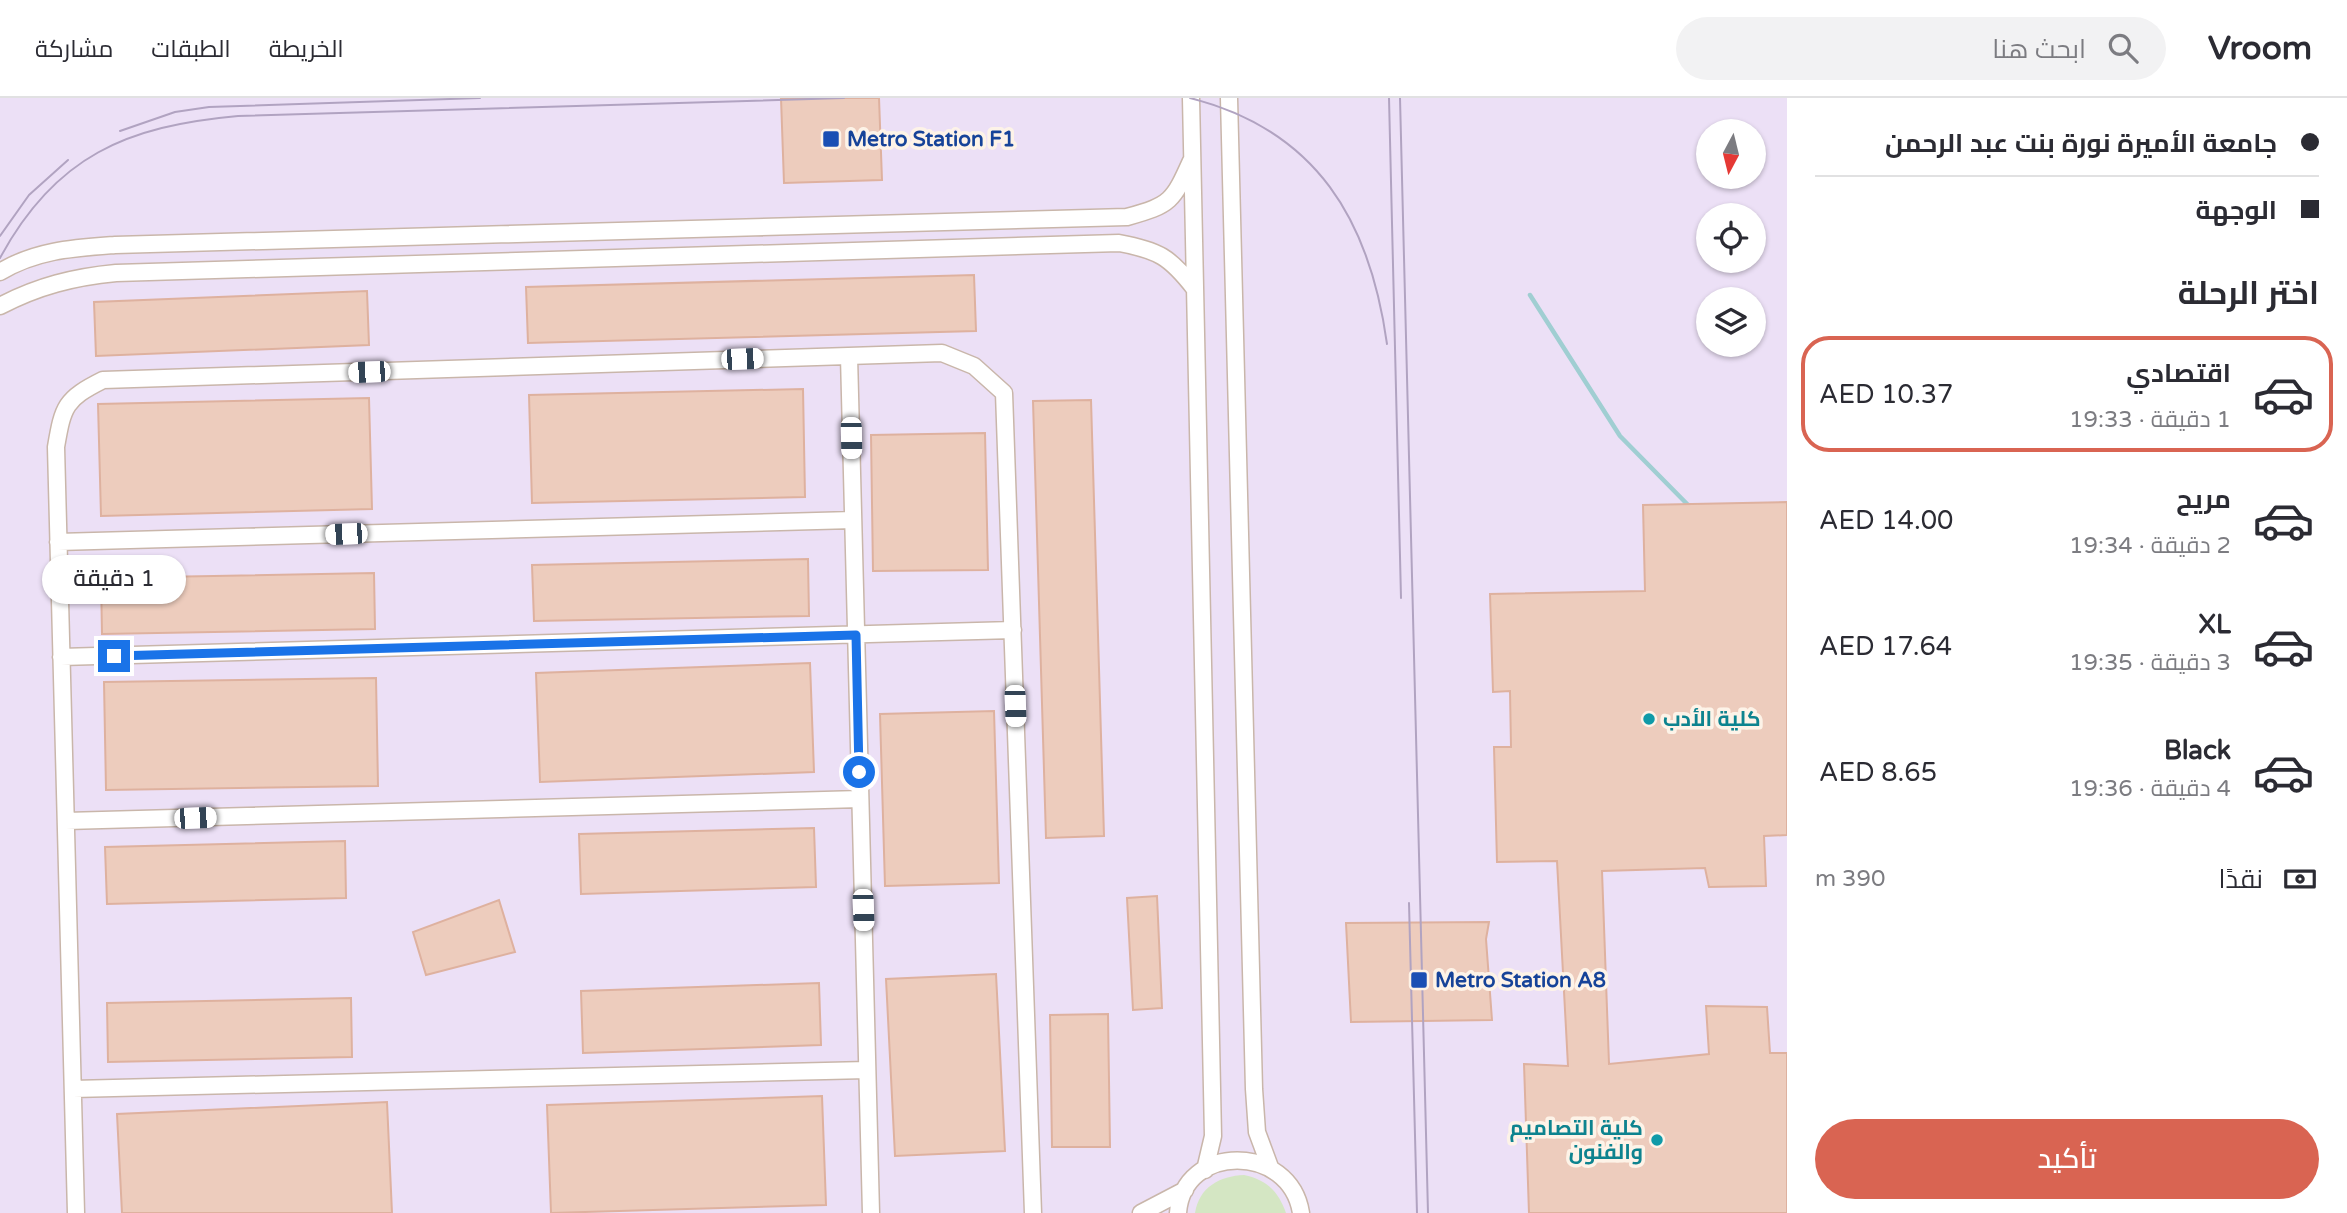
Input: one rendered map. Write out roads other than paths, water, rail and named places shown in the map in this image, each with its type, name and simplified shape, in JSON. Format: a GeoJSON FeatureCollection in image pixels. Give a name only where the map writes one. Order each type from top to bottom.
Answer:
{"type":"FeatureCollection","features":[{"type":"Feature","properties":{"kind":"street"},"geometry":{"type":"LineString","coordinates":[[1191,98],[1213,1136],[1205,1170]]}},
{"type":"Feature","properties":{"kind":"street"},"geometry":{"type":"LineString","coordinates":[[1229,98],[1254,1089],[1257,1132],[1270,1167]]}},
{"type":"Feature","properties":{"kind":"street"},"geometry":{"type":"LineString","coordinates":[[0,272],[20,260],[61,249],[116,246],[1127,217],[1154,210],[1175,197],[1191,161]]}},
{"type":"Feature","properties":{"kind":"street"},"geometry":{"type":"LineString","coordinates":[[0,306],[28,291],[73,277],[116,273],[1119,243],[1152,249],[1175,264],[1194,288]]}},
{"type":"Feature","properties":{"kind":"street"},"geometry":{"type":"LineString","coordinates":[[76,1213],[56,447],[61,414],[76,393],[103,380],[942,353],[974,366],[1004,393],[1033,1213]]}},
{"type":"Feature","properties":{"kind":"street"},"geometry":{"type":"LineString","coordinates":[[849,356],[871,1213]]}},
{"type":"Feature","properties":{"kind":"street"},"geometry":{"type":"LineString","coordinates":[[58,542],[853,520]]}},
{"type":"Feature","properties":{"kind":"street"},"geometry":{"type":"LineString","coordinates":[[61,657],[1013,630]]}},
{"type":"Feature","properties":{"kind":"street"},"geometry":{"type":"LineString","coordinates":[[66,821],[860,799]]}},
{"type":"Feature","properties":{"kind":"street"},"geometry":{"type":"LineString","coordinates":[[73,1089],[867,1070]]}},
{"type":"Feature","properties":{"kind":"street"},"geometry":{"type":"LineString","coordinates":[[1141,1213],[1185,1190],[1205,1170],[1237,1159],[1270,1167],[1284,1178],[1295,1193],[1301,1213]]}},
{"type":"Feature","properties":{"kind":"street"},"geometry":{"type":"LineString","coordinates":[[1178,1213],[1185,1190]]}},
{"type":"Feature","properties":{"kind":"waterway"},"geometry":{"type":"LineString","coordinates":[[1530,295],[1620,436],[1691,508]]}},
{"type":"Feature","properties":{"kind":"tram line"},"geometry":{"type":"LineString","coordinates":[[120,131],[175,112],[209,107],[480,98]]}},
{"type":"Feature","properties":{"kind":"tram line"},"geometry":{"type":"LineString","coordinates":[[0,258],[21,223],[45,194],[70,171],[128,138],[198,121],[238,116],[844,98]]}},
{"type":"Feature","properties":{"kind":"tram line"},"geometry":{"type":"LineString","coordinates":[[1190,98],[1234,113],[1272,133],[1304,157],[1330,187],[1351,221],[1367,258],[1379,299],[1387,344]]}},
{"type":"Feature","properties":{"kind":"tram line"},"geometry":{"type":"LineString","coordinates":[[1389,98],[1401,598]]}},
{"type":"Feature","properties":{"kind":"tram line"},"geometry":{"type":"LineString","coordinates":[[1400,98],[1428,1213]]}},
{"type":"Feature","properties":{"kind":"tram line"},"geometry":{"type":"LineString","coordinates":[[0,236],[29,195],[68,160]]}},
{"type":"Feature","properties":{"kind":"tram line"},"geometry":{"type":"LineString","coordinates":[[1409,903],[1417,1213]]}},
{"type":"Feature","properties":{"kind":"place","name":"Metro Station F1"},"geometry":{"type":"Point","coordinates":[831,139]}},
{"type":"Feature","properties":{"kind":"place","name":"كلية الأدب"},"geometry":{"type":"Point","coordinates":[1649,719]}},
{"type":"Feature","properties":{"kind":"place","name":"Metro Station A8"},"geometry":{"type":"Point","coordinates":[1419,980]}},
{"type":"Feature","properties":{"kind":"place","name":"كلية التصاميم والفنون"},"geometry":{"type":"Point","coordinates":[1657,1140]}}]}
